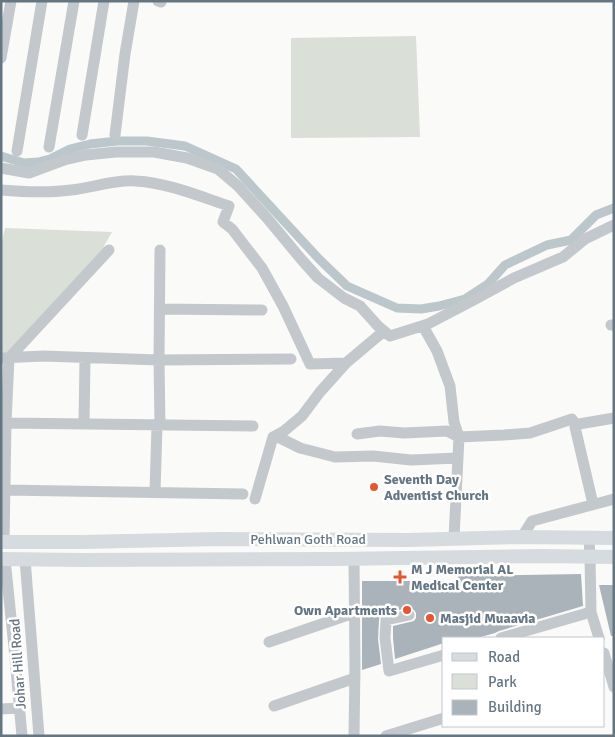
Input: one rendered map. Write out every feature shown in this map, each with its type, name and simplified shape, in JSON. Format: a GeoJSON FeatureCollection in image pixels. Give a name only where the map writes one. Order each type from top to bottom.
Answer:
{"type":"FeatureCollection","features":[{"type":"Feature","properties":{"kind":"main road","name":"Pehlwan Goth Road"},"geometry":{"type":"LineString","coordinates":[[3,542],[219,539],[370,540],[522,537],[614,538]]}},
{"type":"Feature","properties":{"kind":"main road"},"geometry":{"type":"LineString","coordinates":[[474,538],[474,557]]}},
{"type":"Feature","properties":{"kind":"main road"},"geometry":{"type":"LineString","coordinates":[[369,559],[370,540]]}},
{"type":"Feature","properties":{"kind":"main road"},"geometry":{"type":"LineString","coordinates":[[81,560],[82,542]]}},
{"type":"Feature","properties":{"kind":"main road","name":"Pehlwan Goth Road"},"geometry":{"type":"LineString","coordinates":[[3,559],[614,557]]}},
{"type":"Feature","properties":{"kind":"street"},"geometry":{"type":"LineString","coordinates":[[1,58],[11,1]]}},
{"type":"Feature","properties":{"kind":"street"},"geometry":{"type":"LineString","coordinates":[[17,151],[42,1]]}},
{"type":"Feature","properties":{"kind":"street"},"geometry":{"type":"LineString","coordinates":[[49,147],[74,1]]}},
{"type":"Feature","properties":{"kind":"street"},"geometry":{"type":"LineString","coordinates":[[82,135],[104,1]]}},
{"type":"Feature","properties":{"kind":"street"},"geometry":{"type":"LineString","coordinates":[[114,135],[134,1]]}},
{"type":"Feature","properties":{"kind":"street"},"geometry":{"type":"LineString","coordinates":[[1,168],[29,173],[64,160],[86,155],[116,152],[154,152],[187,158],[218,170],[238,186],[318,278],[344,298],[360,306],[390,336],[423,326],[514,278],[563,257],[585,240],[614,225]]}},
{"type":"Feature","properties":{"kind":"street"},"geometry":{"type":"LineString","coordinates":[[1,190],[22,192],[71,190],[135,181],[165,186],[229,206],[223,222],[232,229],[262,268],[283,306],[310,364],[346,363]]}},
{"type":"Feature","properties":{"kind":"street"},"geometry":{"type":"LineString","coordinates":[[3,542],[6,423],[5,358],[109,250]]}},
{"type":"Feature","properties":{"kind":"street"},"geometry":{"type":"LineString","coordinates":[[155,492],[158,425],[160,250]]}},
{"type":"Feature","properties":{"kind":"street"},"geometry":{"type":"LineString","coordinates":[[160,308],[262,310]]}},
{"type":"Feature","properties":{"kind":"street"},"geometry":{"type":"LineString","coordinates":[[423,326],[437,351],[450,386],[454,422],[459,437],[454,538]]}},
{"type":"Feature","properties":{"kind":"street"},"geometry":{"type":"LineString","coordinates":[[255,499],[273,437],[284,431],[302,416],[346,363],[384,331]]}},
{"type":"Feature","properties":{"kind":"street"},"geometry":{"type":"LineString","coordinates":[[5,358],[43,356],[159,360],[291,359]]}},
{"type":"Feature","properties":{"kind":"street"},"geometry":{"type":"LineString","coordinates":[[84,424],[85,358]]}},
{"type":"Feature","properties":{"kind":"street"},"geometry":{"type":"LineString","coordinates":[[576,426],[614,418]]}},
{"type":"Feature","properties":{"kind":"street"},"geometry":{"type":"LineString","coordinates":[[357,434],[380,431],[404,433],[447,431],[459,437],[530,433],[572,419],[576,426],[575,430],[593,504]]}},
{"type":"Feature","properties":{"kind":"street"},"geometry":{"type":"LineString","coordinates":[[6,423],[253,426]]}},
{"type":"Feature","properties":{"kind":"street"},"geometry":{"type":"LineString","coordinates":[[276,436],[300,448],[335,457],[373,456],[411,460],[458,458]]}},
{"type":"Feature","properties":{"kind":"street"},"geometry":{"type":"LineString","coordinates":[[5,490],[243,494]]}},
{"type":"Feature","properties":{"kind":"street"},"geometry":{"type":"LineString","coordinates":[[522,537],[532,521],[614,499]]}},
{"type":"Feature","properties":{"kind":"street"},"geometry":{"type":"LineString","coordinates":[[589,538],[591,612],[599,637]]}},
{"type":"Feature","properties":{"kind":"street"},"geometry":{"type":"LineString","coordinates":[[3,559],[14,647],[22,736]]}},
{"type":"Feature","properties":{"kind":"street","name":"Johar Hill Road"},"geometry":{"type":"LineString","coordinates":[[25,559],[38,736]]}},
{"type":"Feature","properties":{"kind":"street"},"geometry":{"type":"LineString","coordinates":[[354,559],[354,736]]}},
{"type":"Feature","properties":{"kind":"street"},"geometry":{"type":"LineString","coordinates":[[504,637],[591,612]]}},
{"type":"Feature","properties":{"kind":"street"},"geometry":{"type":"LineString","coordinates":[[269,642],[354,613]]}},
{"type":"Feature","properties":{"kind":"street"},"geometry":{"type":"LineString","coordinates":[[409,615],[386,620],[385,638],[389,671],[442,656]]}},
{"type":"Feature","properties":{"kind":"street"},"geometry":{"type":"LineString","coordinates":[[606,671],[614,687]]}},
{"type":"Feature","properties":{"kind":"street"},"geometry":{"type":"LineString","coordinates":[[274,706],[354,678]]}},
{"type":"Feature","properties":{"kind":"street"},"geometry":{"type":"LineString","coordinates":[[1,709],[19,708]]}},
{"type":"Feature","properties":{"kind":"street"},"geometry":{"type":"LineString","coordinates":[[386,736],[442,719]]}},
{"type":"Feature","properties":{"kind":"green space"},"geometry":{"type":"Polygon","coordinates":[[[416,36],[420,137],[291,138],[291,38],[416,36]]]}},
{"type":"Feature","properties":{"kind":"green space"},"geometry":{"type":"Polygon","coordinates":[[[5,228],[112,232],[104,246],[106,250],[8,358],[1,358],[1,245],[5,228]]]}},
{"type":"Feature","properties":{"kind":"building"},"geometry":{"type":"Polygon","coordinates":[[[581,574],[583,606],[481,637],[442,637],[442,644],[395,659],[393,626],[414,621],[416,613],[408,608],[384,613],[380,616],[379,620],[378,639],[381,664],[362,670],[362,581],[458,581],[458,576],[581,574]]]}},
{"type":"Feature","properties":{"kind":"building"},"geometry":{"type":"Polygon","coordinates":[[[599,585],[614,585],[614,636],[611,636],[599,585]]]}},
{"type":"Feature","properties":{"kind":"waterway"},"geometry":{"type":"LineString","coordinates":[[1,156],[24,163],[38,162],[50,159],[70,149],[90,144],[117,141],[147,141],[185,146],[236,169],[319,259],[347,286],[397,308],[421,309],[465,299],[488,284],[505,265],[547,245],[571,240],[596,215],[614,208]]}},
{"type":"Feature","properties":{"kind":"place","name":"Seventh Day Adventist Church"},"geometry":{"type":"Point","coordinates":[374,487]}},
{"type":"Feature","properties":{"kind":"place","name":"M J Memorial AL Medical Center"},"geometry":{"type":"Point","coordinates":[400,577]}},
{"type":"Feature","properties":{"kind":"place","name":"Own Apartments"},"geometry":{"type":"Point","coordinates":[407,610]}},
{"type":"Feature","properties":{"kind":"place","name":"Masjid Muaavia"},"geometry":{"type":"Point","coordinates":[430,618]}}]}
